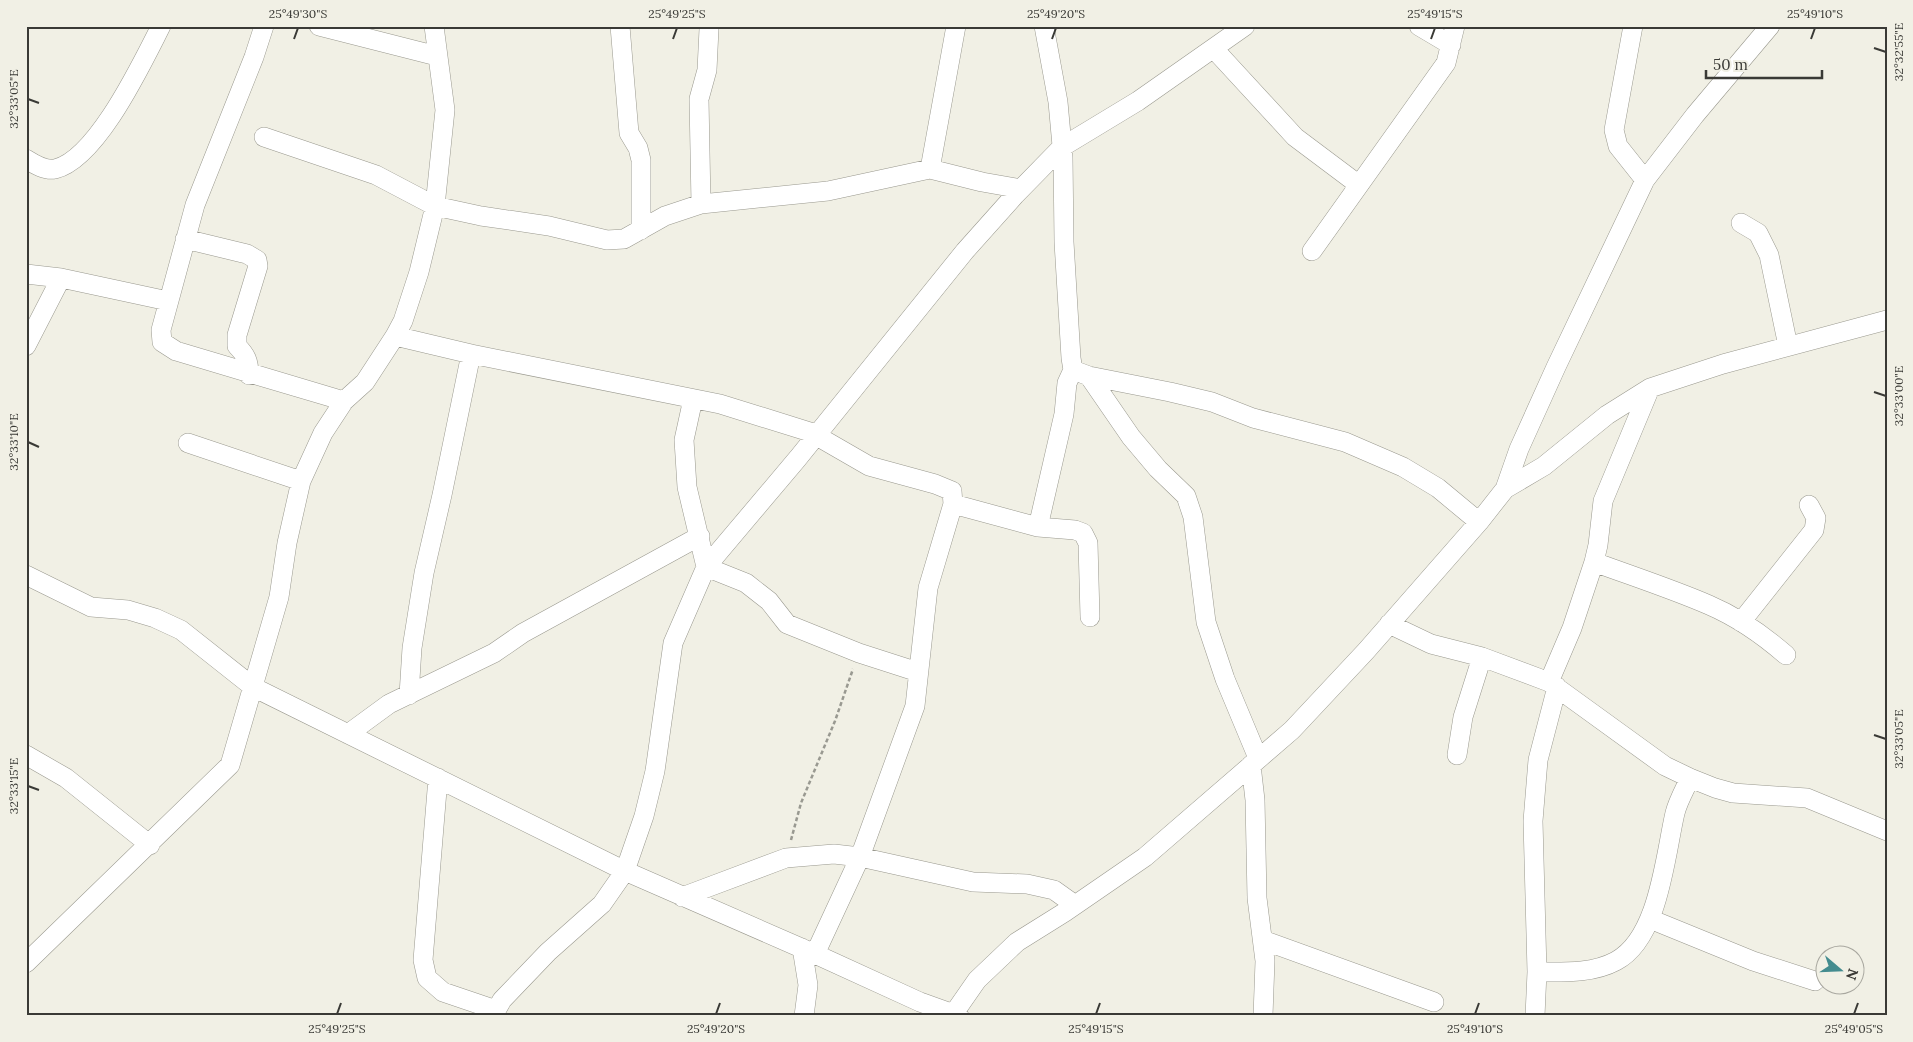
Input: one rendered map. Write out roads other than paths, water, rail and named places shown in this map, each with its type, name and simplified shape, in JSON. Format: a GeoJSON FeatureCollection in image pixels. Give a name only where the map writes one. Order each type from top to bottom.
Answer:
{"type":"FeatureCollection","features":[{"type":"Feature","properties":{"kind":"street"},"geometry":{"type":"LineString","coordinates":[[26,160],[36,166],[53,170],[63,166],[80,154],[109,121],[134,80],[161,26]]}},
{"type":"Feature","properties":{"kind":"street"},"geometry":{"type":"LineString","coordinates":[[264,26],[254,57],[195,205],[161,330],[162,342],[176,351],[344,401]]}},
{"type":"Feature","properties":{"kind":"street"},"geometry":{"type":"LineString","coordinates":[[318,26],[437,56]]}},
{"type":"Feature","properties":{"kind":"street"},"geometry":{"type":"LineString","coordinates":[[26,963],[150,845],[230,765],[279,597],[286,543],[301,481],[323,434],[344,401],[365,382],[395,336],[403,321],[419,272],[435,206],[445,110],[434,26]]}},
{"type":"Feature","properties":{"kind":"street"},"geometry":{"type":"LineString","coordinates":[[620,26],[629,134],[638,148],[641,160],[641,230]]}},
{"type":"Feature","properties":{"kind":"street"},"geometry":{"type":"LineString","coordinates":[[930,168],[956,26]]}},
{"type":"Feature","properties":{"kind":"street"},"geometry":{"type":"LineString","coordinates":[[1044,26],[1058,102],[1062,147],[1064,242],[1071,358],[1158,469],[1186,496],[1193,517],[1206,622],[1254,762],[1257,898],[1266,961],[1263,1016]]}},
{"type":"Feature","properties":{"kind":"street"},"geometry":{"type":"LineString","coordinates":[[438,778],[423,960],[426,978],[443,992],[494,1013],[502,1000],[548,952],[602,904],[625,871],[644,816],[655,771],[673,643],[706,566],[816,435],[965,251],[1062,147],[1138,101],[1245,26]]}},
{"type":"Feature","properties":{"kind":"street"},"geometry":{"type":"LineString","coordinates":[[1419,26],[1451,45]]}},
{"type":"Feature","properties":{"kind":"street"},"geometry":{"type":"LineString","coordinates":[[1312,250],[1446,63],[1455,26]]}},
{"type":"Feature","properties":{"kind":"street"},"geometry":{"type":"LineString","coordinates":[[1633,26],[1614,130],[1618,146],[1645,180]]}},
{"type":"Feature","properties":{"kind":"street"},"geometry":{"type":"LineString","coordinates":[[26,575],[91,608],[128,610],[155,618],[181,630],[253,686],[348,734],[625,871],[920,1002],[955,1015],[977,980],[1018,942],[1145,857],[1292,730],[1479,522],[1505,489],[1519,449],[1556,367],[1645,180],[1695,115],[1770,26]]}},
{"type":"Feature","properties":{"kind":"street"},"geometry":{"type":"LineString","coordinates":[[701,204],[699,99],[707,70],[709,29]]}},
{"type":"Feature","properties":{"kind":"street"},"geometry":{"type":"LineString","coordinates":[[1214,49],[1295,137],[1359,185]]}},
{"type":"Feature","properties":{"kind":"street"},"geometry":{"type":"LineString","coordinates":[[264,137],[376,175],[435,206],[481,216],[549,226],[607,240],[624,240],[665,216],[701,204],[828,191],[930,168],[982,182],[1021,189]]}},
{"type":"Feature","properties":{"kind":"street"},"geometry":{"type":"LineString","coordinates":[[1740,223],[1758,233],[1768,255],[1788,346]]}},
{"type":"Feature","properties":{"kind":"street"},"geometry":{"type":"LineString","coordinates":[[185,239],[247,254],[257,260],[258,266],[237,335],[237,346],[245,354],[249,363],[249,374]]}},
{"type":"Feature","properties":{"kind":"street"},"geometry":{"type":"LineString","coordinates":[[26,274],[61,278],[168,301]]}},
{"type":"Feature","properties":{"kind":"street"},"geometry":{"type":"LineString","coordinates":[[26,346],[61,278]]}},
{"type":"Feature","properties":{"kind":"street"},"geometry":{"type":"LineString","coordinates":[[1505,489],[1544,466],[1607,415],[1650,388],[1723,364],[1887,320]]}},
{"type":"Feature","properties":{"kind":"street"},"geometry":{"type":"LineString","coordinates":[[395,336],[471,354],[720,404],[816,435],[869,466],[935,484],[952,491],[953,504],[928,588],[915,706],[860,857],[816,955],[808,985],[804,1016]]}},
{"type":"Feature","properties":{"kind":"street"},"geometry":{"type":"LineString","coordinates":[[409,695],[412,648],[424,573],[471,354]]}},
{"type":"Feature","properties":{"kind":"street"},"geometry":{"type":"LineString","coordinates":[[1038,527],[1064,414],[1067,383],[1081,373],[1212,402],[1253,418],[1345,442],[1403,467],[1438,488],[1479,522]]}},
{"type":"Feature","properties":{"kind":"street"},"geometry":{"type":"LineString","coordinates":[[1535,1016],[1537,972],[1534,812],[1538,760],[1553,685],[1594,562],[1603,501],[1650,388]]}},
{"type":"Feature","properties":{"kind":"street"},"geometry":{"type":"LineString","coordinates":[[693,399],[684,440],[687,487],[706,566]]}},
{"type":"Feature","properties":{"kind":"street"},"geometry":{"type":"LineString","coordinates":[[188,443],[301,481]]}},
{"type":"Feature","properties":{"kind":"street"},"geometry":{"type":"LineString","coordinates":[[953,504],[1038,527],[1075,530],[1084,533],[1088,543],[1090,617]]}},
{"type":"Feature","properties":{"kind":"street"},"geometry":{"type":"LineString","coordinates":[[1741,622],[1814,530],[1816,518],[1810,505]]}},
{"type":"Feature","properties":{"kind":"street"},"geometry":{"type":"LineString","coordinates":[[348,734],[389,704],[494,653],[523,634],[700,536]]}},
{"type":"Feature","properties":{"kind":"street"},"geometry":{"type":"LineString","coordinates":[[1594,562],[1710,605],[1766,638],[1786,655]]}},
{"type":"Feature","properties":{"kind":"street"},"geometry":{"type":"LineString","coordinates":[[706,566],[746,583],[768,601],[787,624],[859,653],[918,672]]}},
{"type":"Feature","properties":{"kind":"street"},"geometry":{"type":"LineString","coordinates":[[1389,624],[1431,644],[1482,656],[1553,685],[1665,766],[1690,778],[1733,793],[1807,798],[1887,831]]}},
{"type":"Feature","properties":{"kind":"street"},"geometry":{"type":"LineString","coordinates":[[1457,755],[1463,717],[1482,656]]}},
{"type":"Feature","properties":{"kind":"street"},"geometry":{"type":"LineString","coordinates":[[26,755],[66,778],[150,845]]}},
{"type":"Feature","properties":{"kind":"street"},"geometry":{"type":"LineString","coordinates":[[1537,972],[1593,969],[1616,961],[1628,952],[1640,936],[1654,909],[1676,810],[1690,778]]}},
{"type":"Feature","properties":{"kind":"street"},"geometry":{"type":"LineString","coordinates":[[682,897],[786,858],[834,854],[860,857],[973,882],[1027,884],[1054,890],[1075,905]]}},
{"type":"Feature","properties":{"kind":"street"},"geometry":{"type":"LineString","coordinates":[[1650,919],[1753,961],[1815,981]]}},
{"type":"Feature","properties":{"kind":"street"},"geometry":{"type":"LineString","coordinates":[[1263,940],[1434,1002]]}},
{"type":"Feature","properties":{"kind":"street"},"geometry":{"type":"LineString","coordinates":[[808,985],[816,955]]}}]}
